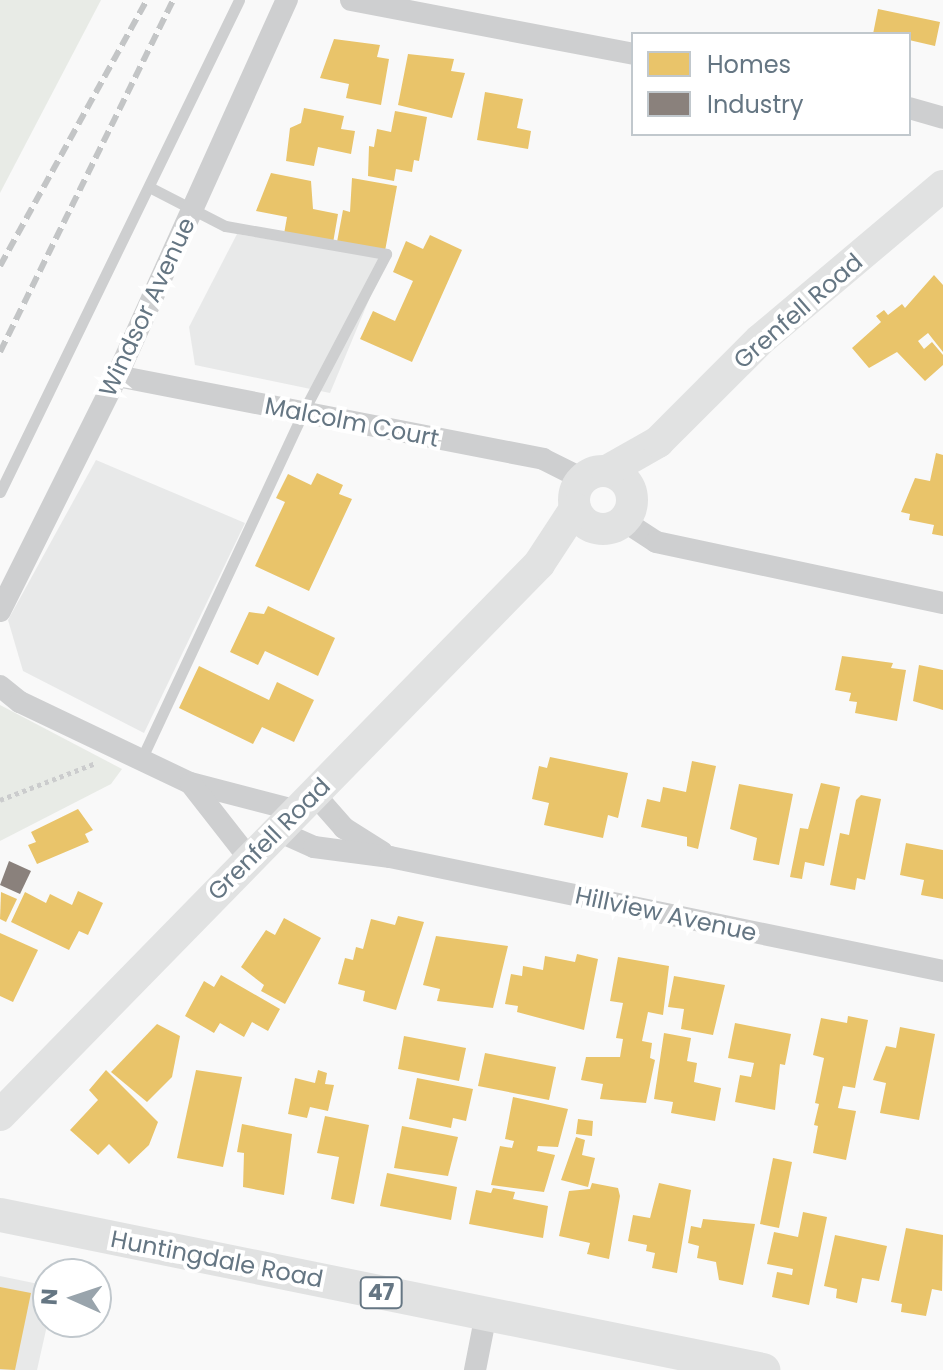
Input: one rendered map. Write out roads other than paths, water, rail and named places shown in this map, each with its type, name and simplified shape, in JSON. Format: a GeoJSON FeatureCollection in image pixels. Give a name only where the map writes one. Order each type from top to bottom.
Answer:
{"type":"FeatureCollection","features":[{"type":"Feature","properties":{"kind":"main road","name":"Huntingdale Road"},"geometry":{"type":"LineString","coordinates":[[0,1215],[763,1370]]}},
{"type":"Feature","properties":{"kind":"street","name":"Windsor Avenue"},"geometry":{"type":"LineString","coordinates":[[0,610],[117,376],[287,0]]}},
{"type":"Feature","properties":{"kind":"street"},"geometry":{"type":"LineString","coordinates":[[351,0],[631,54]]}},
{"type":"Feature","properties":{"kind":"street"},"geometry":{"type":"LineString","coordinates":[[911,109],[943,118]]}},
{"type":"Feature","properties":{"kind":"street","name":"Grenfell Road"},"geometry":{"type":"LineString","coordinates":[[0,1115],[248,857],[297,812],[760,340],[943,186]]}},
{"type":"Feature","properties":{"kind":"street","name":"Malcolm Court"},"geometry":{"type":"LineString","coordinates":[[117,376],[543,459],[656,542],[943,603]]}},
{"type":"Feature","properties":{"kind":"street","name":"Hillview Avenue"},"geometry":{"type":"LineString","coordinates":[[0,686],[20,702],[190,783],[344,828],[390,857]]}},
{"type":"Feature","properties":{"kind":"street","name":"Hillview Avenue"},"geometry":{"type":"LineString","coordinates":[[190,783],[248,857]]}},
{"type":"Feature","properties":{"kind":"street","name":"Hillview Avenue"},"geometry":{"type":"LineString","coordinates":[[297,812],[314,847],[390,857],[943,971]]}},
{"type":"Feature","properties":{"kind":"street"},"geometry":{"type":"LineString","coordinates":[[475,1370],[486,1314]]}},
{"type":"Feature","properties":{"kind":"lane"},"geometry":{"type":"LineString","coordinates":[[0,492],[239,0]]}},
{"type":"Feature","properties":{"kind":"lane"},"geometry":{"type":"LineString","coordinates":[[132,756],[302,414],[386,254],[225,226],[149,187]]}},
{"type":"Feature","properties":{"kind":"railway"},"geometry":{"type":"LineString","coordinates":[[0,266],[147,0]]}},
{"type":"Feature","properties":{"kind":"railway"},"geometry":{"type":"LineString","coordinates":[[0,352],[173,0]]}}]}
